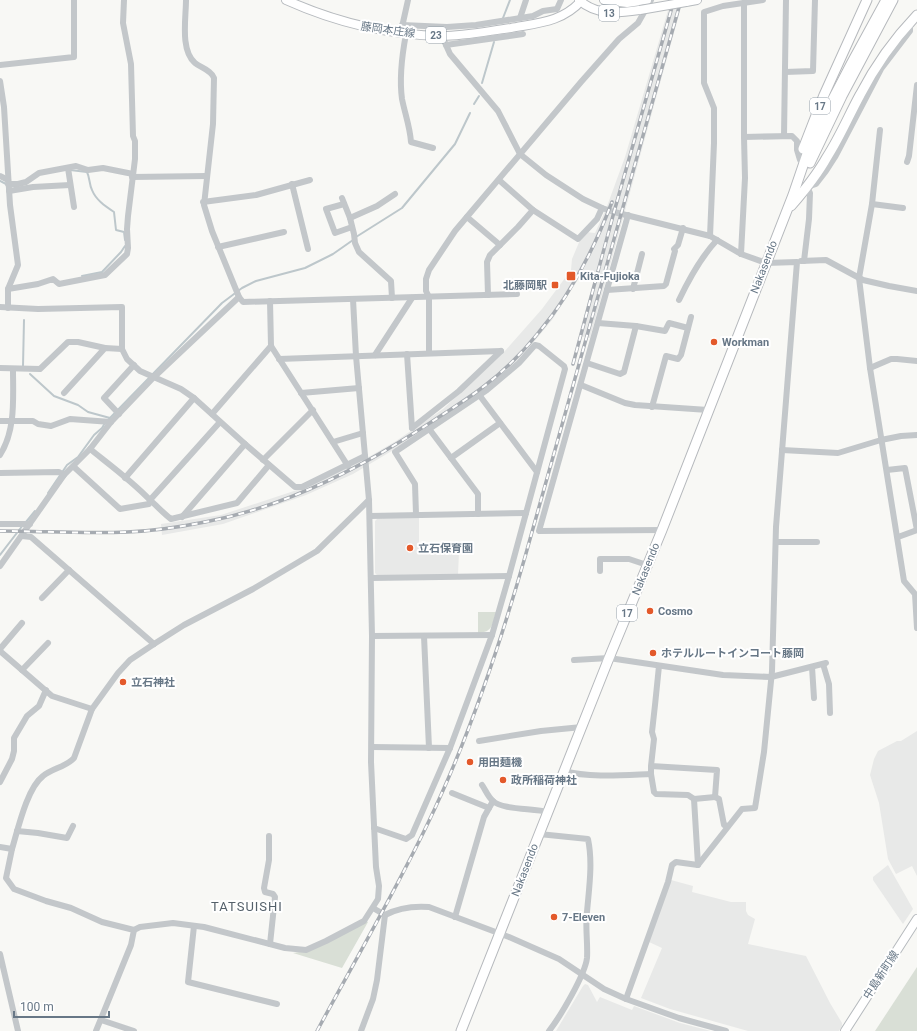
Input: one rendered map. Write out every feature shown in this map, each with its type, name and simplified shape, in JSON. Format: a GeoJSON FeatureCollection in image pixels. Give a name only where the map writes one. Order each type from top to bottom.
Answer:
{"type":"FeatureCollection","features":[{"type":"Feature","properties":{"kind":"highway","name":"Nakasendo"},"geometry":{"type":"LineString","coordinates":[[460,1031],[609,658],[662,530],[810,148],[851,64],[886,0]]}},
{"type":"Feature","properties":{"kind":"highway","name":"Nakasendo"},"geometry":{"type":"LineString","coordinates":[[793,195],[842,96],[893,0]]}},
{"type":"Feature","properties":{"kind":"highway","name":"17"},"geometry":{"type":"LineString","coordinates":[[785,214],[800,160],[824,95],[866,1]]}},
{"type":"Feature","properties":{"kind":"highway"},"geometry":{"type":"LineString","coordinates":[[785,214],[807,187],[828,156],[861,93],[901,32],[917,15]]}},
{"type":"Feature","properties":{"kind":"main road","name":"藤岡本庄線"},"geometry":{"type":"LineString","coordinates":[[286,0],[312,12],[342,22],[368,28],[442,36],[482,32],[535,24],[556,19],[565,15],[581,1]]}},
{"type":"Feature","properties":{"kind":"main road","name":"13"},"geometry":{"type":"LineString","coordinates":[[604,0],[627,3],[647,0]]}},
{"type":"Feature","properties":{"kind":"main road","name":"13"},"geometry":{"type":"LineString","coordinates":[[581,1],[592,9],[609,13],[640,10],[697,0]]}},
{"type":"Feature","properties":{"kind":"main road","name":"中島新町線"},"geometry":{"type":"LineString","coordinates":[[845,1031],[917,919]]}},
{"type":"Feature","properties":{"kind":"street"},"geometry":{"type":"LineString","coordinates":[[0,66],[74,57],[74,0]]}},
{"type":"Feature","properties":{"kind":"street"},"geometry":{"type":"LineString","coordinates":[[8,289],[53,280],[59,284],[105,275],[126,254],[128,248],[127,229],[135,159],[135,141],[132,136],[132,64],[123,23],[124,0]]}},
{"type":"Feature","properties":{"kind":"street"},"geometry":{"type":"LineString","coordinates":[[186,0],[186,44],[188,53],[196,64],[211,72],[214,78],[213,124],[203,202],[218,247],[243,302],[517,294]]}},
{"type":"Feature","properties":{"kind":"street"},"geometry":{"type":"LineString","coordinates":[[408,0],[403,31],[401,76],[402,98],[410,130],[411,142],[432,148]]}},
{"type":"Feature","properties":{"kind":"street"},"geometry":{"type":"LineString","coordinates":[[520,18],[526,0]]}},
{"type":"Feature","properties":{"kind":"street"},"geometry":{"type":"LineString","coordinates":[[403,31],[476,25],[533,16],[543,11],[557,9],[561,0]]}},
{"type":"Feature","properties":{"kind":"street"},"geometry":{"type":"LineString","coordinates":[[429,353],[429,297],[426,291],[426,285],[429,270],[455,231],[520,154],[615,45],[638,23],[647,0]]}},
{"type":"Feature","properties":{"kind":"street"},"geometry":{"type":"LineString","coordinates":[[710,236],[714,108],[704,83],[704,12],[723,6],[763,0]]}},
{"type":"Feature","properties":{"kind":"street"},"geometry":{"type":"LineString","coordinates":[[784,136],[786,0]]}},
{"type":"Feature","properties":{"kind":"street"},"geometry":{"type":"LineString","coordinates":[[785,72],[813,71],[815,0]]}},
{"type":"Feature","properties":{"kind":"street"},"geometry":{"type":"LineString","coordinates":[[741,254],[745,178],[744,3]]}},
{"type":"Feature","properties":{"kind":"street"},"geometry":{"type":"LineString","coordinates":[[446,45],[523,34]]}},
{"type":"Feature","properties":{"kind":"street"},"geometry":{"type":"LineString","coordinates":[[442,36],[450,54],[498,111],[520,154],[546,175],[583,198],[602,208],[710,236],[741,254],[766,263],[826,260],[859,278],[888,286],[917,291]]}},
{"type":"Feature","properties":{"kind":"street"},"geometry":{"type":"LineString","coordinates":[[0,81],[4,107],[8,182],[18,265],[8,289],[8,308]]}},
{"type":"Feature","properties":{"kind":"street"},"geometry":{"type":"LineString","coordinates":[[907,162],[910,156],[917,85]]}},
{"type":"Feature","properties":{"kind":"street"},"geometry":{"type":"LineString","coordinates":[[880,130],[872,204],[859,278],[870,368],[904,581],[915,594],[917,628]]}},
{"type":"Feature","properties":{"kind":"street"},"geometry":{"type":"LineString","coordinates":[[744,136],[792,136],[797,142],[797,150],[800,160]]}},
{"type":"Feature","properties":{"kind":"street"},"geometry":{"type":"LineString","coordinates":[[0,176],[8,182],[18,184],[26,182],[39,173],[76,166],[88,170],[103,168],[132,176],[206,176]]}},
{"type":"Feature","properties":{"kind":"street"},"geometry":{"type":"LineString","coordinates":[[68,168],[74,208]]}},
{"type":"Feature","properties":{"kind":"street"},"geometry":{"type":"LineString","coordinates":[[203,202],[256,195],[310,180]]}},
{"type":"Feature","properties":{"kind":"street"},"geometry":{"type":"LineString","coordinates":[[499,180],[533,210],[578,239],[597,219],[602,208]]}},
{"type":"Feature","properties":{"kind":"street"},"geometry":{"type":"LineString","coordinates":[[292,184],[308,249]]}},
{"type":"Feature","properties":{"kind":"street"},"geometry":{"type":"LineString","coordinates":[[9,191],[33,187],[70,185]]}},
{"type":"Feature","properties":{"kind":"street"},"geometry":{"type":"LineString","coordinates":[[804,261],[810,206],[810,193],[807,187]]}},
{"type":"Feature","properties":{"kind":"street"},"geometry":{"type":"LineString","coordinates":[[350,218],[376,206],[395,194]]}},
{"type":"Feature","properties":{"kind":"street"},"geometry":{"type":"LineString","coordinates":[[352,227],[335,233],[326,209],[343,201],[350,218],[354,234],[354,243],[359,252],[391,281],[392,298]]}},
{"type":"Feature","properties":{"kind":"street"},"geometry":{"type":"LineString","coordinates":[[872,204],[903,208]]}},
{"type":"Feature","properties":{"kind":"street"},"geometry":{"type":"LineString","coordinates":[[488,295],[487,262],[490,255],[533,210]]}},
{"type":"Feature","properties":{"kind":"street"},"geometry":{"type":"LineString","coordinates":[[628,215],[539,531],[662,530]]}},
{"type":"Feature","properties":{"kind":"street"},"geometry":{"type":"LineString","coordinates":[[467,217],[500,245]]}},
{"type":"Feature","properties":{"kind":"street"},"geometry":{"type":"LineString","coordinates":[[607,290],[664,286],[666,284],[676,251],[674,249],[678,245],[683,228]]}},
{"type":"Feature","properties":{"kind":"street"},"geometry":{"type":"LineString","coordinates":[[218,247],[284,232]]}},
{"type":"Feature","properties":{"kind":"street"},"geometry":{"type":"LineString","coordinates":[[679,300],[708,250],[717,240]]}},
{"type":"Feature","properties":{"kind":"street"},"geometry":{"type":"LineString","coordinates":[[633,289],[642,254]]}},
{"type":"Feature","properties":{"kind":"street"},"geometry":{"type":"LineString","coordinates":[[698,865],[742,809],[755,808],[764,752],[771,677],[776,527],[797,262]]}},
{"type":"Feature","properties":{"kind":"street"},"geometry":{"type":"LineString","coordinates":[[0,566],[64,475],[74,467],[111,422],[153,378],[239,296]]}},
{"type":"Feature","properties":{"kind":"street"},"geometry":{"type":"LineString","coordinates":[[375,355],[412,298]]}},
{"type":"Feature","properties":{"kind":"street"},"geometry":{"type":"LineString","coordinates":[[353,299],[356,356],[366,456],[369,500],[370,516],[372,747],[374,828],[376,867],[379,886],[378,899],[373,908],[364,921],[306,950],[285,948],[173,922],[140,927],[134,930],[102,922],[71,908],[46,901],[14,889],[6,878],[17,831],[33,787],[41,777],[50,771],[70,763],[74,758],[92,709],[118,673],[130,660],[184,625],[253,589],[317,551],[369,500]]}},
{"type":"Feature","properties":{"kind":"street"},"geometry":{"type":"LineString","coordinates":[[270,301],[271,346],[348,466]]}},
{"type":"Feature","properties":{"kind":"street"},"geometry":{"type":"LineString","coordinates":[[0,307],[38,310],[122,307],[122,350],[140,372],[181,389],[194,398],[295,487],[302,487],[366,456]]}},
{"type":"Feature","properties":{"kind":"street"},"geometry":{"type":"LineString","coordinates":[[652,407],[666,356],[678,359],[681,355],[691,317]]}},
{"type":"Feature","properties":{"kind":"street"},"geometry":{"type":"LineString","coordinates":[[598,323],[636,326],[665,331],[669,323],[688,328]]}},
{"type":"Feature","properties":{"kind":"street"},"geometry":{"type":"LineString","coordinates":[[587,363],[620,374],[624,372],[636,326]]}},
{"type":"Feature","properties":{"kind":"street"},"geometry":{"type":"LineString","coordinates":[[0,368],[40,369],[68,342],[78,342],[122,350]]}},
{"type":"Feature","properties":{"kind":"street"},"geometry":{"type":"LineString","coordinates":[[212,414],[271,346]]}},
{"type":"Feature","properties":{"kind":"street"},"geometry":{"type":"LineString","coordinates":[[374,828],[406,839],[412,835],[450,748],[492,635],[565,369],[564,366],[539,346],[535,346],[480,396],[395,452],[415,484],[416,514]]}},
{"type":"Feature","properties":{"kind":"street"},"geometry":{"type":"LineString","coordinates":[[64,393],[105,348]]}},
{"type":"Feature","properties":{"kind":"street"},"geometry":{"type":"LineString","coordinates":[[279,359],[429,353],[501,351],[459,391],[412,428],[407,354]]}},
{"type":"Feature","properties":{"kind":"street"},"geometry":{"type":"LineString","coordinates":[[870,368],[897,358],[917,361]]}},
{"type":"Feature","properties":{"kind":"street"},"geometry":{"type":"LineString","coordinates":[[119,414],[104,398],[134,365]]}},
{"type":"Feature","properties":{"kind":"street"},"geometry":{"type":"LineString","coordinates":[[0,455],[6,446],[12,421],[13,369]]}},
{"type":"Feature","properties":{"kind":"street"},"geometry":{"type":"LineString","coordinates":[[581,385],[624,403],[652,407],[708,410]]}},
{"type":"Feature","properties":{"kind":"street"},"geometry":{"type":"LineString","coordinates":[[301,393],[359,388]]}},
{"type":"Feature","properties":{"kind":"street"},"geometry":{"type":"LineString","coordinates":[[480,396],[537,472]]}},
{"type":"Feature","properties":{"kind":"street"},"geometry":{"type":"LineString","coordinates":[[125,478],[194,398]]}},
{"type":"Feature","properties":{"kind":"street"},"geometry":{"type":"LineString","coordinates":[[263,460],[313,410]]}},
{"type":"Feature","properties":{"kind":"street"},"geometry":{"type":"LineString","coordinates":[[0,421],[33,422],[51,426],[70,419],[111,422]]}},
{"type":"Feature","properties":{"kind":"street"},"geometry":{"type":"LineString","coordinates":[[74,467],[120,509],[150,504],[150,500],[220,422]]}},
{"type":"Feature","properties":{"kind":"street"},"geometry":{"type":"LineString","coordinates":[[451,458],[500,423]]}},
{"type":"Feature","properties":{"kind":"street"},"geometry":{"type":"LineString","coordinates":[[430,430],[478,494],[478,514]]}},
{"type":"Feature","properties":{"kind":"street"},"geometry":{"type":"LineString","coordinates":[[333,442],[363,433]]}},
{"type":"Feature","properties":{"kind":"street"},"geometry":{"type":"LineString","coordinates":[[782,450],[838,453],[881,440],[901,436],[917,435]]}},
{"type":"Feature","properties":{"kind":"street"},"geometry":{"type":"LineString","coordinates":[[182,516],[245,444]]}},
{"type":"Feature","properties":{"kind":"street"},"geometry":{"type":"LineString","coordinates":[[90,449],[171,519],[237,503],[269,465]]}},
{"type":"Feature","properties":{"kind":"street"},"geometry":{"type":"LineString","coordinates":[[887,470],[904,468],[917,530],[898,537]]}},
{"type":"Feature","properties":{"kind":"street"},"geometry":{"type":"LineString","coordinates":[[0,473],[59,472],[64,475]]}},
{"type":"Feature","properties":{"kind":"street"},"geometry":{"type":"LineString","coordinates":[[370,516],[526,513]]}},
{"type":"Feature","properties":{"kind":"street"},"geometry":{"type":"LineString","coordinates":[[0,524],[30,524]]}},
{"type":"Feature","properties":{"kind":"street"},"geometry":{"type":"LineString","coordinates":[[22,536],[31,537],[154,644]]}},
{"type":"Feature","properties":{"kind":"street"},"geometry":{"type":"LineString","coordinates":[[776,542],[817,542]]}},
{"type":"Feature","properties":{"kind":"street"},"geometry":{"type":"LineString","coordinates":[[600,571],[600,559],[629,559],[647,565]]}},
{"type":"Feature","properties":{"kind":"street"},"geometry":{"type":"LineString","coordinates":[[42,598],[69,570]]}},
{"type":"Feature","properties":{"kind":"street"},"geometry":{"type":"LineString","coordinates":[[370,578],[509,576]]}},
{"type":"Feature","properties":{"kind":"street"},"geometry":{"type":"LineString","coordinates":[[22,623],[0,650],[52,696],[92,709]]}},
{"type":"Feature","properties":{"kind":"street"},"geometry":{"type":"LineString","coordinates":[[372,636],[492,635]]}},
{"type":"Feature","properties":{"kind":"street"},"geometry":{"type":"LineString","coordinates":[[424,636],[429,748]]}},
{"type":"Feature","properties":{"kind":"street"},"geometry":{"type":"LineString","coordinates":[[22,670],[48,643]]}},
{"type":"Feature","properties":{"kind":"street"},"geometry":{"type":"LineString","coordinates":[[574,660],[609,658],[723,675],[771,677],[825,664],[829,684],[830,713]]}},
{"type":"Feature","properties":{"kind":"street"},"geometry":{"type":"LineString","coordinates":[[659,666],[654,705],[652,732],[654,739],[651,766],[651,774],[656,794],[688,795],[694,799],[715,797],[719,799],[724,825],[728,826]]}},
{"type":"Feature","properties":{"kind":"street"},"geometry":{"type":"LineString","coordinates":[[812,667],[814,698]]}},
{"type":"Feature","properties":{"kind":"street"},"geometry":{"type":"LineString","coordinates":[[0,782],[12,759],[14,738],[27,716],[39,706],[46,690]]}},
{"type":"Feature","properties":{"kind":"street"},"geometry":{"type":"LineString","coordinates":[[479,741],[541,731],[582,728]]}},
{"type":"Feature","properties":{"kind":"street"},"geometry":{"type":"LineString","coordinates":[[372,747],[450,748]]}},
{"type":"Feature","properties":{"kind":"street"},"geometry":{"type":"LineString","coordinates":[[651,766],[717,770],[715,797]]}},
{"type":"Feature","properties":{"kind":"street"},"geometry":{"type":"LineString","coordinates":[[564,771],[572,773],[614,775],[651,774]]}},
{"type":"Feature","properties":{"kind":"street"},"geometry":{"type":"LineString","coordinates":[[482,785],[493,801],[510,807],[548,812]]}},
{"type":"Feature","properties":{"kind":"street"},"geometry":{"type":"LineString","coordinates":[[452,793],[489,808]]}},
{"type":"Feature","properties":{"kind":"street"},"geometry":{"type":"LineString","coordinates":[[694,799],[698,865]]}},
{"type":"Feature","properties":{"kind":"street"},"geometry":{"type":"LineString","coordinates":[[455,917],[484,817],[493,801]]}},
{"type":"Feature","properties":{"kind":"street"},"geometry":{"type":"LineString","coordinates":[[17,831],[67,838],[73,826]]}},
{"type":"Feature","properties":{"kind":"street"},"geometry":{"type":"LineString","coordinates":[[539,834],[588,839],[590,851],[587,913],[587,959],[579,981],[549,1031]]}},
{"type":"Feature","properties":{"kind":"street"},"geometry":{"type":"LineString","coordinates":[[269,836],[269,860],[264,888],[265,892],[273,894],[275,897],[270,944]]}},
{"type":"Feature","properties":{"kind":"street"},"geometry":{"type":"LineString","coordinates":[[0,847],[12,849]]}},
{"type":"Feature","properties":{"kind":"street"},"geometry":{"type":"LineString","coordinates":[[626,999],[668,882],[672,865],[676,862],[698,865]]}},
{"type":"Feature","properties":{"kind":"street"},"geometry":{"type":"LineString","coordinates":[[385,915],[398,910],[423,906],[429,907],[500,934],[559,959],[604,989],[626,999],[679,1018],[726,1031]]}},
{"type":"Feature","properties":{"kind":"street"},"geometry":{"type":"LineString","coordinates":[[373,908],[385,915]]}},
{"type":"Feature","properties":{"kind":"street"},"geometry":{"type":"LineString","coordinates":[[361,1031],[373,999],[377,980],[385,915]]}},
{"type":"Feature","properties":{"kind":"street"},"geometry":{"type":"LineString","coordinates":[[194,926],[188,982],[277,1004]]}},
{"type":"Feature","properties":{"kind":"street"},"geometry":{"type":"LineString","coordinates":[[96,1031],[131,946],[134,930]]}},
{"type":"Feature","properties":{"kind":"street"},"geometry":{"type":"LineString","coordinates":[[0,954],[18,1031]]}},
{"type":"Feature","properties":{"kind":"street"},"geometry":{"type":"LineString","coordinates":[[101,1020],[134,1031]]}},
{"type":"Feature","properties":{"kind":"shaded area"},"geometry":{"type":"Polygon","coordinates":[[[671,0],[683,0],[590,338],[579,336],[594,279],[581,275],[552,320],[518,361],[486,389],[400,446],[353,474],[306,495],[223,524],[162,535],[161,524],[221,515],[303,488],[367,458],[396,441],[443,409],[504,352],[542,309],[571,270],[572,259],[580,240],[586,232],[595,233],[606,209],[625,157],[671,0]]]}},
{"type":"Feature","properties":{"kind":"shaded area","name":"立石保育園"},"geometry":{"type":"Polygon","coordinates":[[[378,518],[419,518],[419,545],[445,545],[445,552],[459,552],[458,575],[378,576],[375,573],[375,521],[378,518]]]}},
{"type":"Feature","properties":{"kind":"shaded area"},"geometry":{"type":"Polygon","coordinates":[[[478,612],[496,612],[493,624],[487,631],[478,633],[478,612]]]}},
{"type":"Feature","properties":{"kind":"shaded area"},"geometry":{"type":"Polygon","coordinates":[[[917,731],[917,876],[912,866],[896,874],[888,859],[879,803],[870,775],[874,759],[878,751],[897,741],[901,741],[917,731]]]}},
{"type":"Feature","properties":{"kind":"shaded area"},"geometry":{"type":"Polygon","coordinates":[[[888,865],[913,909],[903,924],[873,880],[873,877],[888,865]]]}},
{"type":"Feature","properties":{"kind":"shaded area"},"geometry":{"type":"Polygon","coordinates":[[[671,880],[693,886],[692,892],[731,902],[746,902],[746,911],[748,915],[755,919],[748,944],[806,956],[842,1023],[839,1031],[748,1031],[670,1009],[641,998],[662,948],[649,942],[671,880]]]}},
{"type":"Feature","properties":{"kind":"shaded area"},"geometry":{"type":"Polygon","coordinates":[[[366,921],[368,922],[342,968],[293,953],[299,952],[366,921]]]}},
{"type":"Feature","properties":{"kind":"shaded area"},"geometry":{"type":"Polygon","coordinates":[[[917,967],[917,1031],[875,1031],[917,967]]]}},
{"type":"Feature","properties":{"kind":"shaded area"},"geometry":{"type":"Polygon","coordinates":[[[585,984],[588,985],[597,1002],[600,997],[632,1010],[634,1006],[680,1023],[711,1031],[556,1031],[585,984]]]}},
{"type":"Feature","properties":{"kind":"waterway"},"geometry":{"type":"LineString","coordinates":[[503,18],[510,0]]}},
{"type":"Feature","properties":{"kind":"waterway"},"geometry":{"type":"LineString","coordinates":[[482,83],[494,42]]}},
{"type":"Feature","properties":{"kind":"waterway"},"geometry":{"type":"LineString","coordinates":[[474,104],[479,96]]}},
{"type":"Feature","properties":{"kind":"waterway"},"geometry":{"type":"LineString","coordinates":[[356,237],[402,208],[455,144],[470,113]]}},
{"type":"Feature","properties":{"kind":"waterway"},"geometry":{"type":"LineString","coordinates":[[70,170],[87,172],[94,194],[101,202],[114,212],[116,230],[124,232],[125,240]]}},
{"type":"Feature","properties":{"kind":"waterway"},"geometry":{"type":"LineString","coordinates":[[0,181],[6,184]]}},
{"type":"Feature","properties":{"kind":"waterway"},"geometry":{"type":"LineString","coordinates":[[108,420],[222,303],[242,288],[256,281],[305,268],[333,254],[353,240]]}},
{"type":"Feature","properties":{"kind":"waterway"},"geometry":{"type":"LineString","coordinates":[[82,276],[102,272],[125,246]]}},
{"type":"Feature","properties":{"kind":"waterway"},"geometry":{"type":"LineString","coordinates":[[23,366],[24,320]]}},
{"type":"Feature","properties":{"kind":"waterway"},"geometry":{"type":"LineString","coordinates":[[30,374],[54,396],[78,405],[88,412],[110,418]]}},
{"type":"Feature","properties":{"kind":"waterway"},"geometry":{"type":"LineString","coordinates":[[48,493],[67,465],[78,457],[105,423]]}},
{"type":"Feature","properties":{"kind":"waterway"},"geometry":{"type":"LineString","coordinates":[[26,522],[35,511]]}},
{"type":"Feature","properties":{"kind":"waterway"},"geometry":{"type":"LineString","coordinates":[[0,555],[23,525]]}},
{"type":"Feature","properties":{"kind":"railway"},"geometry":{"type":"LineString","coordinates":[[573,364],[674,0]]}},
{"type":"Feature","properties":{"kind":"railway"},"geometry":{"type":"LineString","coordinates":[[317,1031],[388,902],[428,823],[457,758],[494,659],[525,557],[681,0]]}},
{"type":"Feature","properties":{"kind":"railway"},"geometry":{"type":"LineString","coordinates":[[0,531],[111,533],[157,530],[196,524],[237,515],[298,494],[356,467],[467,399],[498,375],[520,354],[551,317],[572,286],[590,254],[612,202]]}},
{"type":"Feature","properties":{"kind":"place","name":"Kita-Fujioka"},"geometry":{"type":"Point","coordinates":[571,276]}},
{"type":"Feature","properties":{"kind":"place","name":"北藤岡駅"},"geometry":{"type":"Point","coordinates":[555,285]}},
{"type":"Feature","properties":{"kind":"place","name":"Workman"},"geometry":{"type":"Point","coordinates":[714,342]}},
{"type":"Feature","properties":{"kind":"place","name":"立石保育園"},"geometry":{"type":"Point","coordinates":[410,548]}},
{"type":"Feature","properties":{"kind":"place","name":"Cosmo"},"geometry":{"type":"Point","coordinates":[650,611]}},
{"type":"Feature","properties":{"kind":"place","name":"ホテルルートインコート藤岡"},"geometry":{"type":"Point","coordinates":[653,653]}},
{"type":"Feature","properties":{"kind":"place","name":"立石神社"},"geometry":{"type":"Point","coordinates":[123,682]}},
{"type":"Feature","properties":{"kind":"place","name":"用田麺機"},"geometry":{"type":"Point","coordinates":[470,762]}},
{"type":"Feature","properties":{"kind":"place","name":"政所稲荷神社"},"geometry":{"type":"Point","coordinates":[503,780]}},
{"type":"Feature","properties":{"kind":"place","name":"7-Eleven"},"geometry":{"type":"Point","coordinates":[554,917]}},
{"type":"Feature","properties":{"kind":"district","name":"TATSUISHI"},"geometry":{"type":"Point","coordinates":[247,906]}}]}
